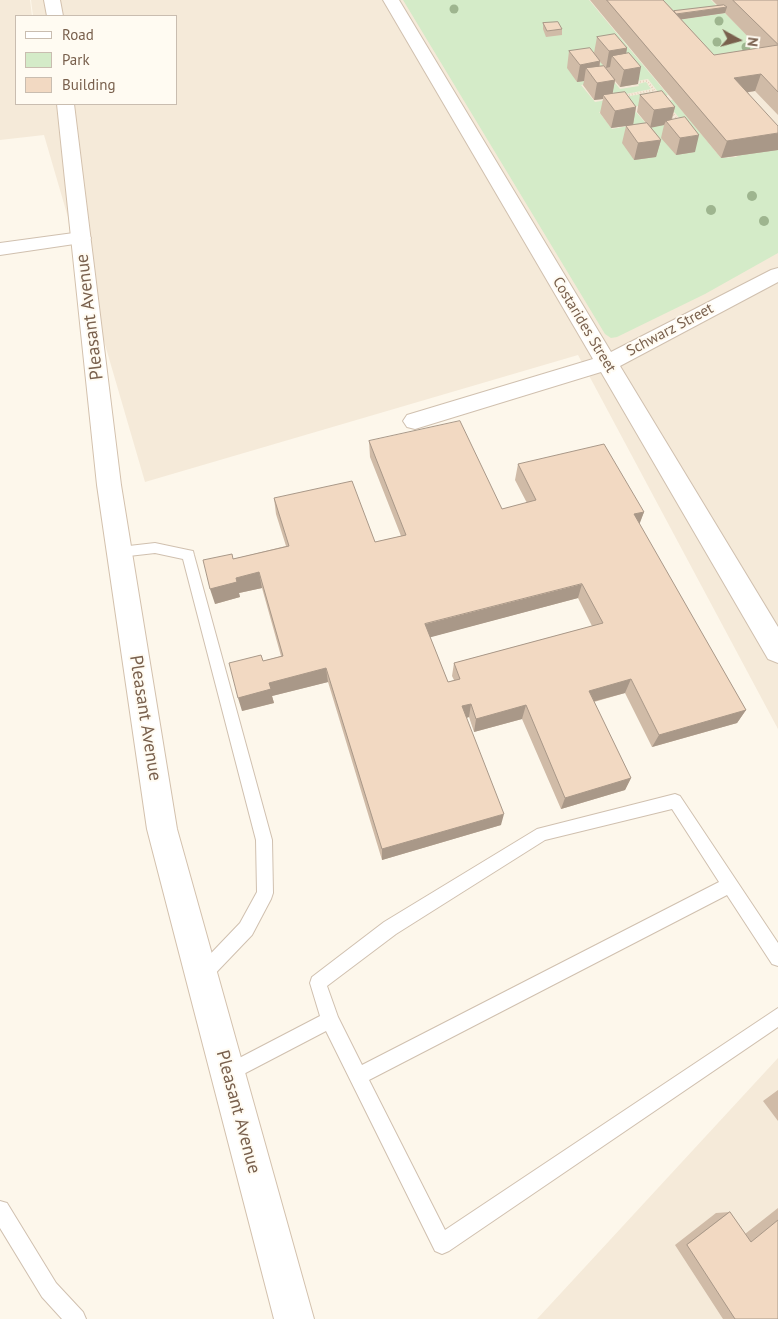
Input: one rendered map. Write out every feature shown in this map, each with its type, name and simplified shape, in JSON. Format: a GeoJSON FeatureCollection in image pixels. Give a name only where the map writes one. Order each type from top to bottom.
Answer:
{"type":"FeatureCollection","features":[{"type":"Feature","properties":{"kind":"street"},"geometry":{"type":"LineString","coordinates":[[52,0],[54,15]]}},
{"type":"Feature","properties":{"kind":"street","name":"Costarides Street"},"geometry":{"type":"LineString","coordinates":[[391,0],[778,650]]}},
{"type":"Feature","properties":{"kind":"street","name":"Pleasant Avenue"},"geometry":{"type":"LineString","coordinates":[[65,105],[109,485],[162,829],[294,1319]]}},
{"type":"Feature","properties":{"kind":"street"},"geometry":{"type":"LineString","coordinates":[[0,249],[81,238]]}},
{"type":"Feature","properties":{"kind":"street","name":"Schwarz Street"},"geometry":{"type":"LineString","coordinates":[[415,421],[607,364],[778,274]]}},
{"type":"Feature","properties":{"kind":"lane"},"geometry":{"type":"LineString","coordinates":[[120,552],[155,548],[188,555],[264,840],[265,893],[246,929],[202,975]]}},
{"type":"Feature","properties":{"kind":"lane"},"geometry":{"type":"LineString","coordinates":[[778,958],[675,801],[542,834],[390,928],[318,983],[330,1020],[442,1244],[778,1017]]}},
{"type":"Feature","properties":{"kind":"lane"},"geometry":{"type":"LineString","coordinates":[[358,1076],[730,885]]}},
{"type":"Feature","properties":{"kind":"lane"},"geometry":{"type":"LineString","coordinates":[[228,1072],[330,1020]]}},
{"type":"Feature","properties":{"kind":"lane"},"geometry":{"type":"LineString","coordinates":[[0,1210],[49,1290],[76,1319]]}},
{"type":"Feature","properties":{"kind":"path"},"geometry":{"type":"LineString","coordinates":[[637,82],[647,80],[658,94]]}},
{"type":"Feature","properties":{"kind":"path"},"geometry":{"type":"LineString","coordinates":[[622,96],[654,90]]}},
{"type":"Feature","properties":{"kind":"path"},"geometry":{"type":"LineString","coordinates":[[667,106],[677,119]]}},
{"type":"Feature","properties":{"kind":"shaded area"},"geometry":{"type":"Polygon","coordinates":[[[0,0],[30,0],[32,15],[15,15],[15,105],[178,105],[178,15],[33,15],[31,0],[778,0],[778,729],[578,355],[145,482],[44,135],[0,140],[0,0]]]}},
{"type":"Feature","properties":{"kind":"shaded area"},"geometry":{"type":"Polygon","coordinates":[[[778,1058],[778,1319],[537,1319],[778,1058]]]}},
{"type":"Feature","properties":{"kind":"green space"},"geometry":{"type":"Polygon","coordinates":[[[403,0],[589,0],[668,95],[662,97],[648,79],[636,81],[607,73],[620,89],[639,86],[638,84],[646,82],[651,89],[616,96],[604,81],[581,85],[595,102],[653,92],[660,101],[658,103],[599,112],[612,129],[634,125],[625,113],[635,111],[650,128],[681,120],[665,101],[673,100],[721,158],[736,157],[778,136],[778,253],[705,294],[617,337],[611,338],[605,334],[403,0]]]}},
{"type":"Feature","properties":{"kind":"green space"},"geometry":{"type":"Polygon","coordinates":[[[645,0],[711,0],[721,10],[662,18],[645,0]]]}},
{"type":"Feature","properties":{"kind":"green space"},"geometry":{"type":"Polygon","coordinates":[[[725,13],[773,62],[709,72],[664,22],[725,13]]]}},
{"type":"Feature","properties":{"kind":"building"},"geometry":{"type":"Polygon","coordinates":[[[607,0],[663,0],[714,55],[778,45],[778,92],[761,74],[734,78],[778,126],[778,133],[727,141],[607,0]]]}},
{"type":"Feature","properties":{"kind":"building"},"geometry":{"type":"Polygon","coordinates":[[[733,0],[778,0],[778,44],[733,0]]]}},
{"type":"Feature","properties":{"kind":"building"},"geometry":{"type":"Polygon","coordinates":[[[724,5],[727,7],[676,14],[674,11],[724,5]]]}},
{"type":"Feature","properties":{"kind":"building"},"geometry":{"type":"Polygon","coordinates":[[[558,22],[562,29],[547,31],[543,23],[558,22]]]}},
{"type":"Feature","properties":{"kind":"building"},"geometry":{"type":"Polygon","coordinates":[[[615,34],[627,48],[609,51],[597,37],[615,34]]]}},
{"type":"Feature","properties":{"kind":"building"},"geometry":{"type":"Polygon","coordinates":[[[590,48],[600,61],[580,65],[569,51],[590,48]]]}},
{"type":"Feature","properties":{"kind":"building"},"geometry":{"type":"Polygon","coordinates":[[[629,53],[641,67],[624,70],[612,56],[629,53]]]}},
{"type":"Feature","properties":{"kind":"building"},"geometry":{"type":"Polygon","coordinates":[[[604,66],[615,80],[597,83],[586,68],[604,66]]]}},
{"type":"Feature","properties":{"kind":"building"},"geometry":{"type":"Polygon","coordinates":[[[662,91],[675,107],[654,110],[640,95],[662,91]]]}},
{"type":"Feature","properties":{"kind":"building"},"geometry":{"type":"Polygon","coordinates":[[[625,92],[636,107],[615,111],[603,95],[625,92]]]}},
{"type":"Feature","properties":{"kind":"building"},"geometry":{"type":"Polygon","coordinates":[[[685,117],[699,135],[680,138],[666,121],[685,117]]]}},
{"type":"Feature","properties":{"kind":"building"},"geometry":{"type":"Polygon","coordinates":[[[647,123],[661,140],[638,143],[626,126],[647,123]]]}},
{"type":"Feature","properties":{"kind":"building"},"geometry":{"type":"Polygon","coordinates":[[[460,421],[502,509],[536,500],[518,464],[604,444],[644,512],[634,514],[746,710],[659,735],[631,679],[589,691],[631,778],[565,798],[526,705],[476,719],[471,704],[462,706],[504,814],[382,849],[326,668],[269,683],[271,689],[238,698],[229,663],[261,655],[263,661],[283,656],[259,572],[236,578],[237,582],[210,589],[203,560],[232,554],[233,559],[289,546],[274,498],[352,481],[375,542],[406,535],[369,441],[460,421]],[[582,584],[425,624],[448,682],[460,679],[454,663],[603,623],[582,584]]]}},
{"type":"Feature","properties":{"kind":"building"},"geometry":{"type":"Polygon","coordinates":[[[730,1212],[751,1242],[778,1220],[778,1319],[735,1319],[687,1245],[730,1212]]]}}]}
